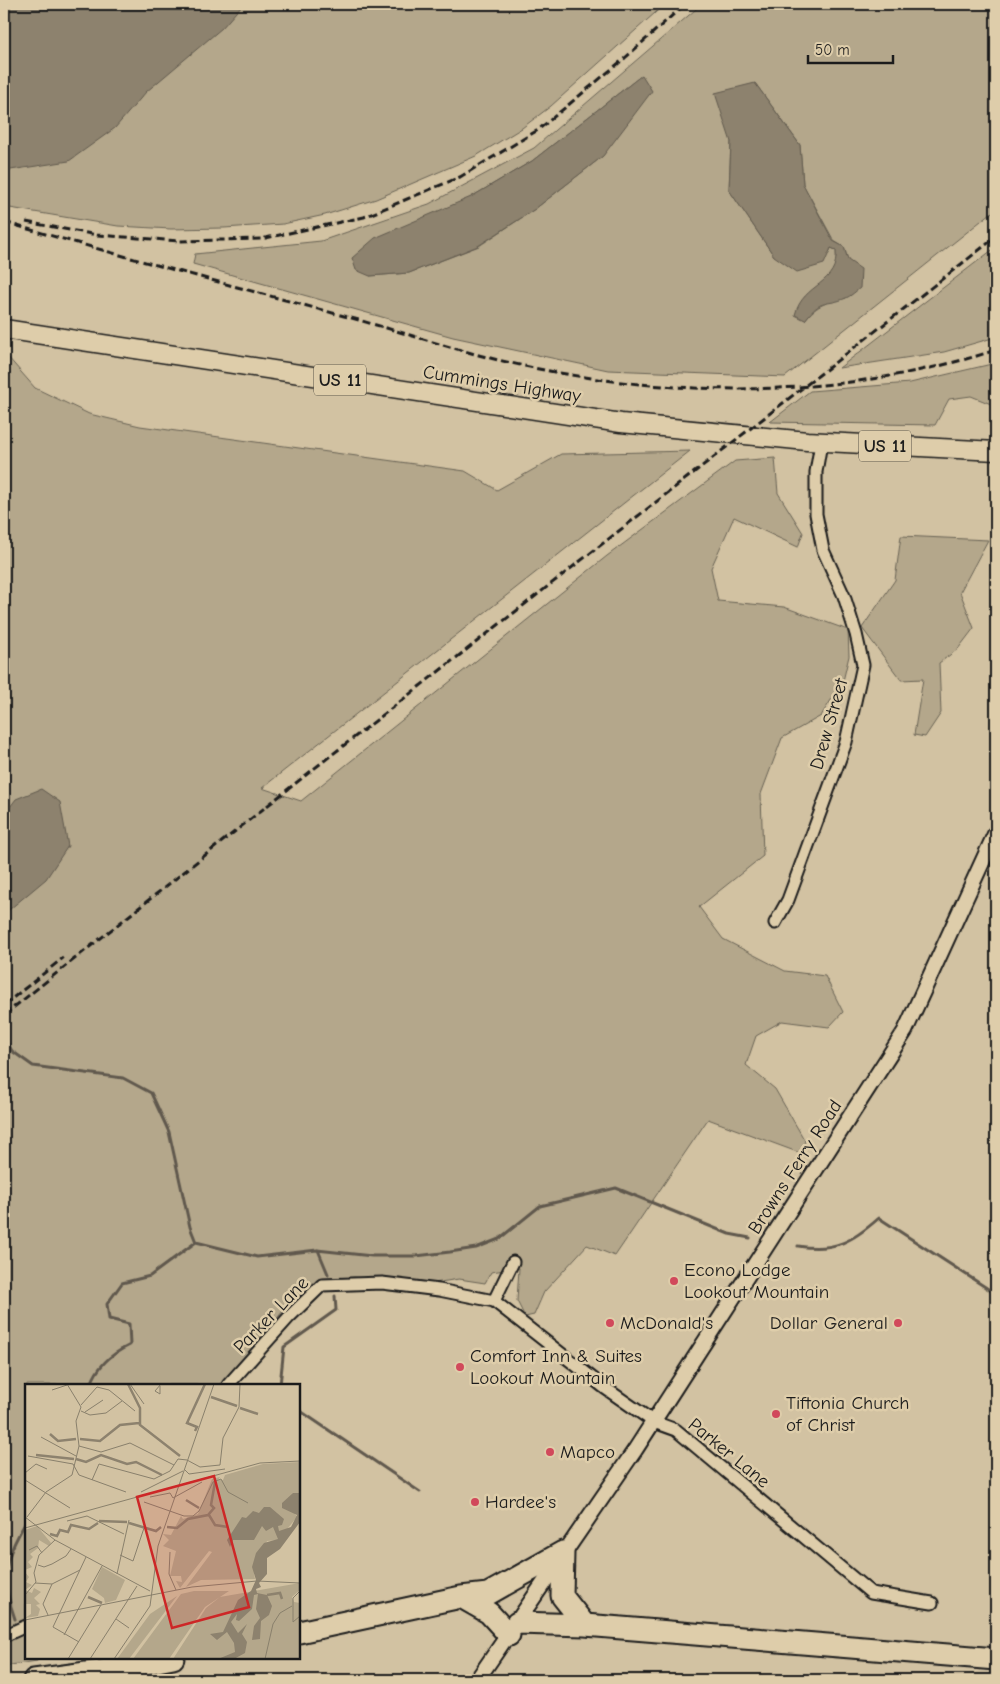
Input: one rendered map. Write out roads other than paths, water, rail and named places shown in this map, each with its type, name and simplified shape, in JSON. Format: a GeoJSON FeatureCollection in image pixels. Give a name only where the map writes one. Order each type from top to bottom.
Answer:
{"type":"FeatureCollection","features":[{"type":"Feature","properties":{"kind":"highway"},"geometry":{"type":"LineString","coordinates":[[300,1632],[461,1597],[488,1594],[563,1552]]}},
{"type":"Feature","properties":{"kind":"highway"},"geometry":{"type":"LineString","coordinates":[[563,1552],[562,1596],[585,1625]]}},
{"type":"Feature","properties":{"kind":"highway"},"geometry":{"type":"LineString","coordinates":[[461,1597],[513,1629],[585,1625],[996,1659]]}},
{"type":"Feature","properties":{"kind":"highway"},"geometry":{"type":"LineString","coordinates":[[34,1680],[116,1669],[168,1659]]}},
{"type":"Feature","properties":{"kind":"main road","name":"Cummings Highway"},"geometry":{"type":"LineString","coordinates":[[4,329],[621,423],[821,442],[996,451]]}},
{"type":"Feature","properties":{"kind":"street","name":"Drew Street"},"geometry":{"type":"LineString","coordinates":[[775,922],[788,900],[846,742],[856,704],[863,665],[844,596],[823,550],[816,514],[816,472],[821,442]]}},
{"type":"Feature","properties":{"kind":"street","name":"Browns Ferry Road"},"geometry":{"type":"LineString","coordinates":[[478,1680],[563,1552],[654,1422],[905,1031],[996,832]]}},
{"type":"Feature","properties":{"kind":"street"},"geometry":{"type":"LineString","coordinates":[[494,1301],[513,1262]]}},
{"type":"Feature","properties":{"kind":"street","name":"Parker Lane"},"geometry":{"type":"LineString","coordinates":[[229,1384],[289,1317],[322,1285],[382,1283],[439,1290],[494,1301],[605,1388],[654,1422],[676,1430],[871,1593],[932,1603]]}},
{"type":"Feature","properties":{"kind":"street"},"geometry":{"type":"LineString","coordinates":[[4,1636],[25,1626]]}},
{"type":"Feature","properties":{"kind":"waterway"},"geometry":{"type":"LineString","coordinates":[[4,1037],[12,1051],[33,1066],[123,1078],[151,1093],[169,1132],[190,1227],[196,1242]]}},
{"type":"Feature","properties":{"kind":"waterway"},"geometry":{"type":"LineString","coordinates":[[91,1384],[101,1366],[117,1352],[130,1345],[129,1324],[109,1319],[107,1304],[122,1283],[150,1276],[196,1242],[257,1257],[317,1250],[372,1256],[416,1256],[450,1252],[476,1248],[499,1239],[540,1206],[616,1188],[729,1234],[750,1238]]}},
{"type":"Feature","properties":{"kind":"waterway"},"geometry":{"type":"LineString","coordinates":[[798,1246],[823,1247],[843,1243],[861,1233],[879,1218],[996,1294]]}},
{"type":"Feature","properties":{"kind":"waterway"},"geometry":{"type":"LineString","coordinates":[[318,1250],[328,1274]]}},
{"type":"Feature","properties":{"kind":"waterway"},"geometry":{"type":"LineString","coordinates":[[280,1384],[284,1347],[336,1310],[335,1296]]}},
{"type":"Feature","properties":{"kind":"waterway"},"geometry":{"type":"LineString","coordinates":[[300,1411],[420,1492]]}},
{"type":"Feature","properties":{"kind":"waterway"},"geometry":{"type":"LineString","coordinates":[[15,1619],[7,1591],[6,1569],[12,1547],[25,1524]]}},
{"type":"Feature","properties":{"kind":"railway"},"geometry":{"type":"LineString","coordinates":[[26,222],[97,235],[179,241],[261,239],[364,217],[460,177],[538,130],[625,58],[685,4]]}},
{"type":"Feature","properties":{"kind":"railway"},"geometry":{"type":"LineString","coordinates":[[4,222],[490,358],[571,375],[632,383],[693,388],[755,389],[816,386],[877,378],[937,366],[996,350]]}},
{"type":"Feature","properties":{"kind":"railway"},"geometry":{"type":"LineString","coordinates":[[4,1015],[311,771],[996,237]]}},
{"type":"Feature","properties":{"kind":"railway"},"geometry":{"type":"LineString","coordinates":[[4,1005],[63,958]]}},
{"type":"Feature","properties":{"kind":"place","name":"Econo Lodge Lookout Mountain"},"geometry":{"type":"Point","coordinates":[674,1281]}},
{"type":"Feature","properties":{"kind":"place","name":"McDonald's"},"geometry":{"type":"Point","coordinates":[610,1323]}},
{"type":"Feature","properties":{"kind":"place","name":"Dollar General"},"geometry":{"type":"Point","coordinates":[898,1323]}},
{"type":"Feature","properties":{"kind":"place","name":"Comfort Inn & Suites Lookout Mountain"},"geometry":{"type":"Point","coordinates":[460,1367]}},
{"type":"Feature","properties":{"kind":"place","name":"Tiftonia Church of Christ"},"geometry":{"type":"Point","coordinates":[776,1414]}},
{"type":"Feature","properties":{"kind":"place","name":"Mapco"},"geometry":{"type":"Point","coordinates":[550,1452]}},
{"type":"Feature","properties":{"kind":"place","name":"Hardee's"},"geometry":{"type":"Point","coordinates":[475,1502]}}]}
